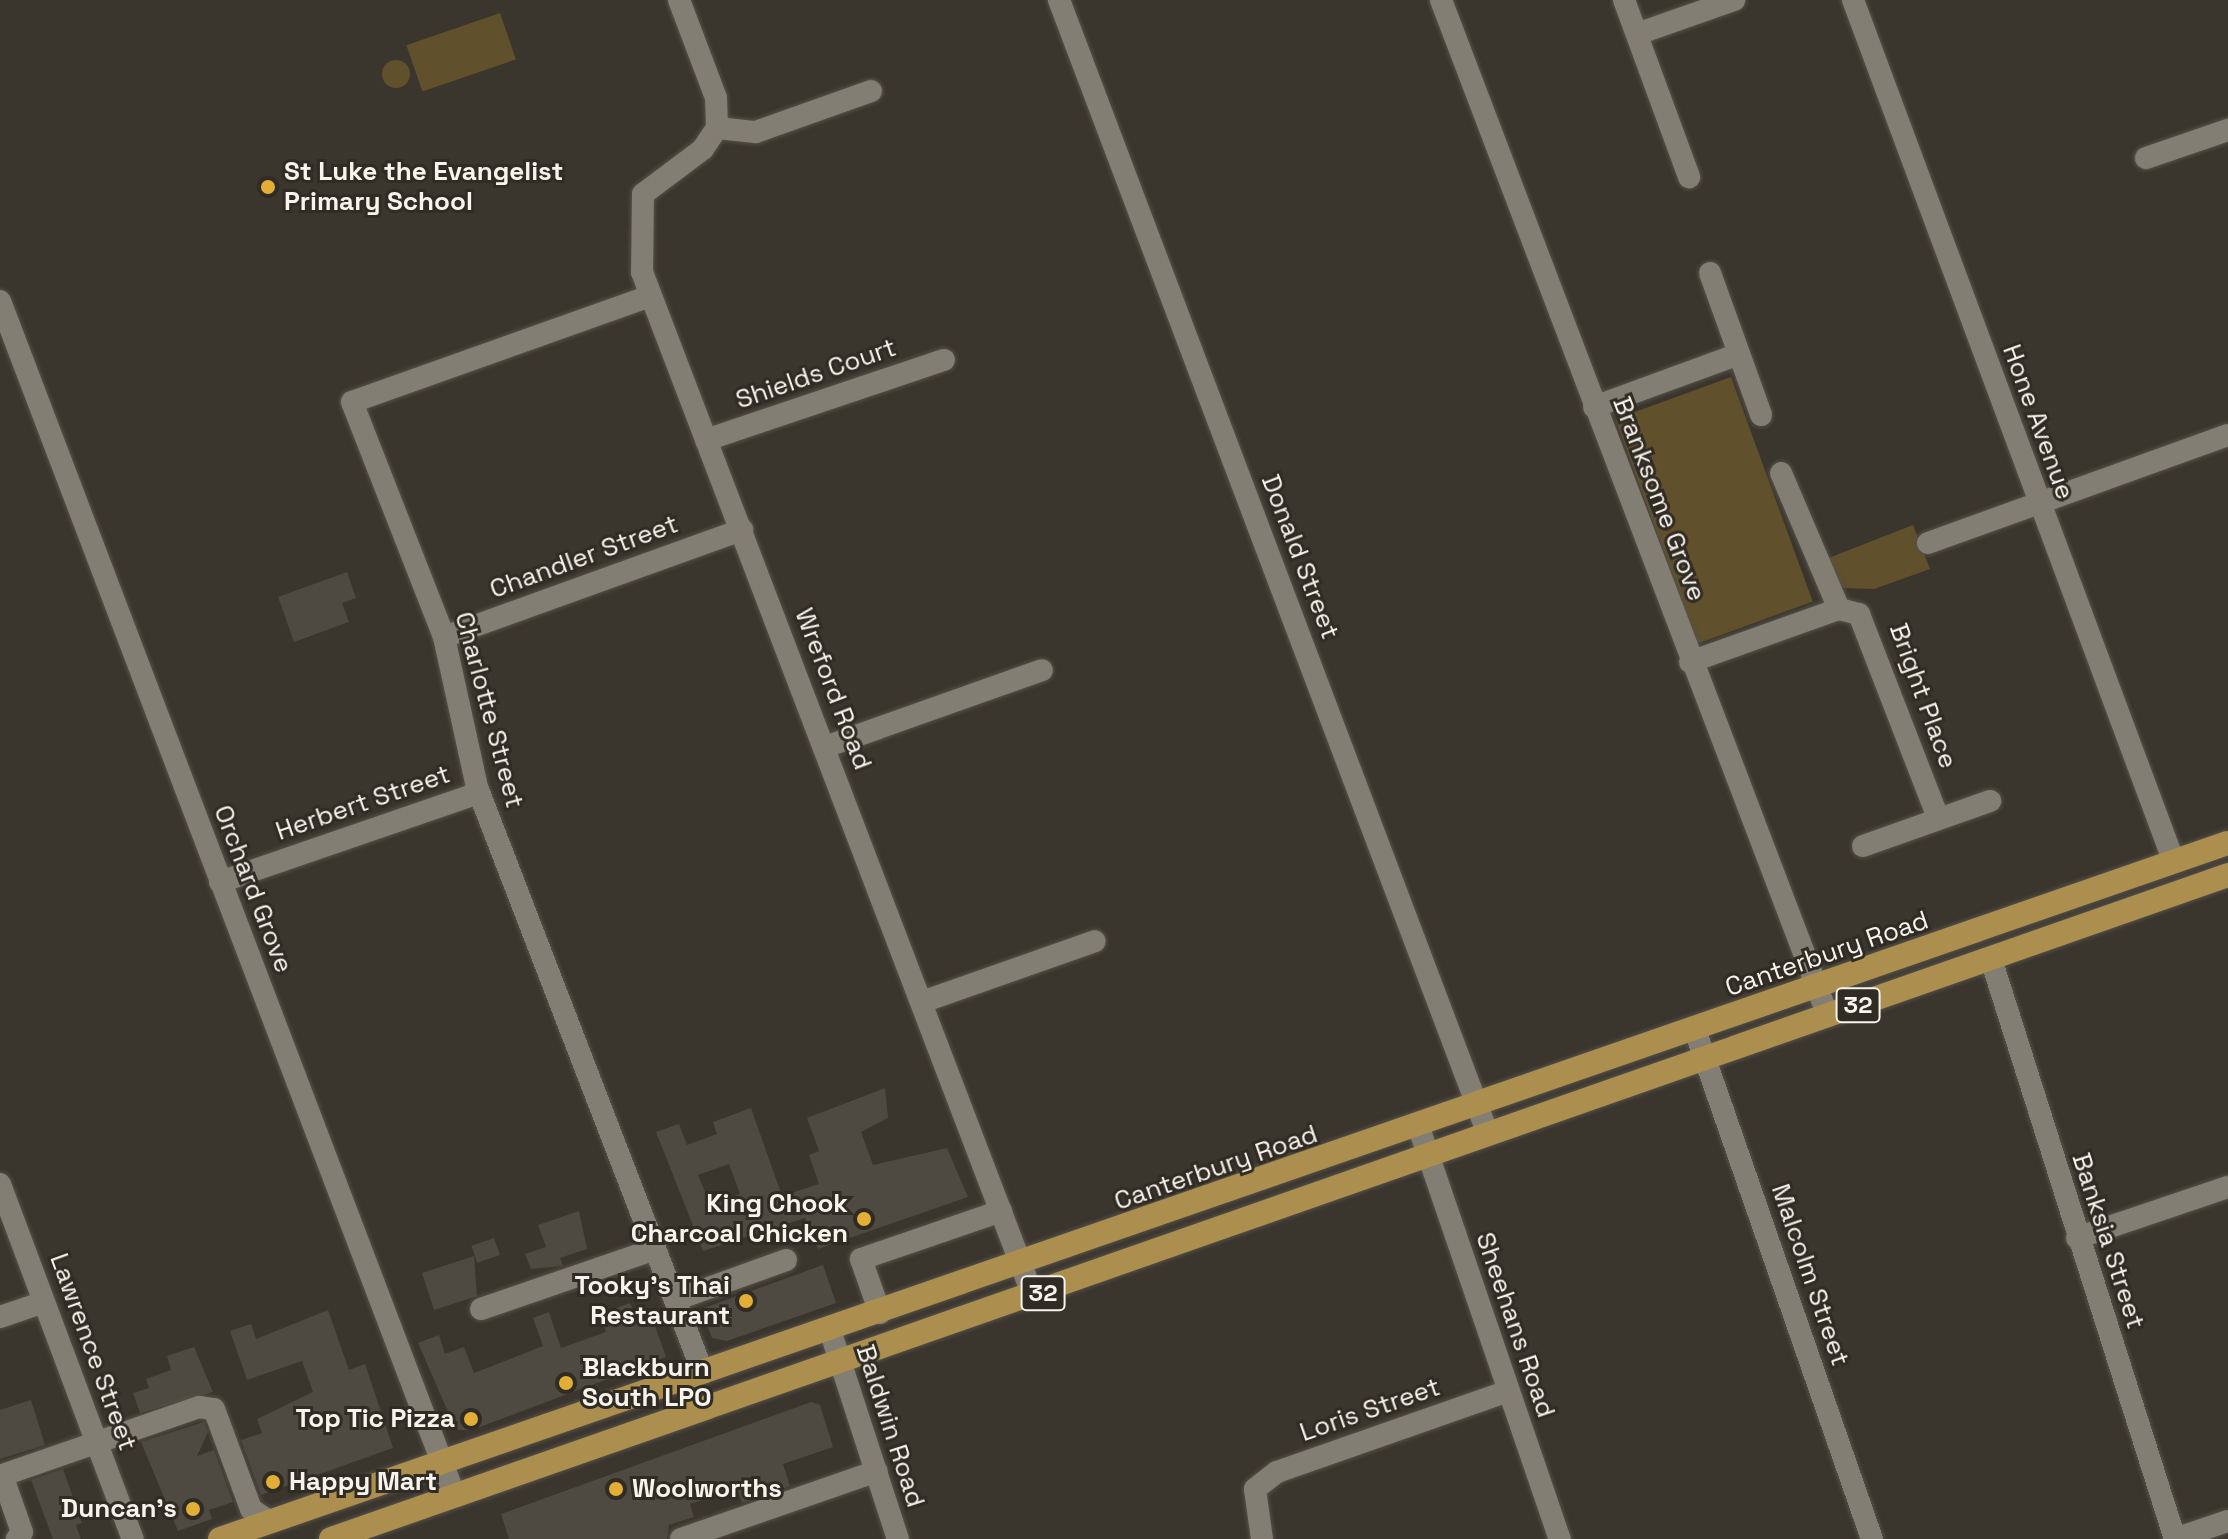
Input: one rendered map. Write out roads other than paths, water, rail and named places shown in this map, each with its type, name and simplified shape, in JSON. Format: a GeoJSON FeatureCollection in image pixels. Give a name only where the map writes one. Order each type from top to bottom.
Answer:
{"type":"FeatureCollection","features":[{"type":"Feature","properties":{"kind":"main road","name":"Canterbury Road"},"geometry":{"type":"LineString","coordinates":[[220,1539],[275,1533],[443,1462],[1419,1128],[2228,843]]}},
{"type":"Feature","properties":{"kind":"main road","name":"32"},"geometry":{"type":"LineString","coordinates":[[331,1539],[841,1364],[2228,875]]}},
{"type":"Feature","properties":{"kind":"street"},"geometry":{"type":"LineString","coordinates":[[679,0],[716,98],[717,128],[767,130],[871,91]]}},
{"type":"Feature","properties":{"kind":"street","name":"Donald Street"},"geometry":{"type":"LineString","coordinates":[[1059,0],[1488,1134]]}},
{"type":"Feature","properties":{"kind":"street","name":"Branksome Grove"},"geometry":{"type":"LineString","coordinates":[[1441,0],[1690,662],[1828,1016]]}},
{"type":"Feature","properties":{"kind":"street"},"geometry":{"type":"LineString","coordinates":[[1624,0],[1689,177]]}},
{"type":"Feature","properties":{"kind":"street"},"geometry":{"type":"LineString","coordinates":[[1637,34],[1734,0]]}},
{"type":"Feature","properties":{"kind":"street","name":"Hone Avenue"},"geometry":{"type":"LineString","coordinates":[[1853,0],[2174,862]]}},
{"type":"Feature","properties":{"kind":"street","name":"Wreford Road"},"geometry":{"type":"LineString","coordinates":[[717,128],[703,149],[643,194],[637,238],[650,296],[1033,1296]]}},
{"type":"Feature","properties":{"kind":"street"},"geometry":{"type":"LineString","coordinates":[[2146,158],[2228,130]]}},
{"type":"Feature","properties":{"kind":"street"},"geometry":{"type":"LineString","coordinates":[[1710,273],[1761,415]]}},
{"type":"Feature","properties":{"kind":"street","name":"Charlotte Street"},"geometry":{"type":"LineString","coordinates":[[650,296],[352,402],[444,637],[479,793],[703,1373]]}},
{"type":"Feature","properties":{"kind":"street","name":"Orchard Grove"},"geometry":{"type":"LineString","coordinates":[[0,301],[455,1496]]}},
{"type":"Feature","properties":{"kind":"street"},"geometry":{"type":"LineString","coordinates":[[1594,407],[1739,354]]}},
{"type":"Feature","properties":{"kind":"street","name":"Shields Court"},"geometry":{"type":"LineString","coordinates":[[706,440],[944,360]]}},
{"type":"Feature","properties":{"kind":"street"},"geometry":{"type":"LineString","coordinates":[[1928,543],[2228,435]]}},
{"type":"Feature","properties":{"kind":"street"},"geometry":{"type":"LineString","coordinates":[[1690,662],[1839,609],[1781,473]]}},
{"type":"Feature","properties":{"kind":"street","name":"Chandler Street"},"geometry":{"type":"LineString","coordinates":[[444,637],[742,530]]}},
{"type":"Feature","properties":{"kind":"street","name":"Bright Place"},"geometry":{"type":"LineString","coordinates":[[1839,609],[1859,614],[1869,627],[1938,818]]}},
{"type":"Feature","properties":{"kind":"street"},"geometry":{"type":"LineString","coordinates":[[825,747],[1042,670]]}},
{"type":"Feature","properties":{"kind":"street","name":"Herbert Street"},"geometry":{"type":"LineString","coordinates":[[220,882],[479,793]]}},
{"type":"Feature","properties":{"kind":"street"},"geometry":{"type":"LineString","coordinates":[[1863,846],[1990,801]]}},
{"type":"Feature","properties":{"kind":"street"},"geometry":{"type":"LineString","coordinates":[[922,1002],[1095,941]]}},
{"type":"Feature","properties":{"kind":"street","name":"Banksia Street"},"geometry":{"type":"LineString","coordinates":[[1991,959],[2175,1539]]}},
{"type":"Feature","properties":{"kind":"street","name":"Malcolm Street"},"geometry":{"type":"LineString","coordinates":[[1695,1030],[1872,1539]]}},
{"type":"Feature","properties":{"kind":"street","name":"Sheehans Road"},"geometry":{"type":"LineString","coordinates":[[1419,1128],[1560,1539]]}},
{"type":"Feature","properties":{"kind":"street","name":"Lawrence Street"},"geometry":{"type":"LineString","coordinates":[[0,1184],[133,1539]]}},
{"type":"Feature","properties":{"kind":"street"},"geometry":{"type":"LineString","coordinates":[[2077,1238],[2228,1187]]}},
{"type":"Feature","properties":{"kind":"street"},"geometry":{"type":"LineString","coordinates":[[880,1313],[861,1259],[1001,1211]]}},
{"type":"Feature","properties":{"kind":"street"},"geometry":{"type":"LineString","coordinates":[[481,1309],[655,1249]]}},
{"type":"Feature","properties":{"kind":"street"},"geometry":{"type":"LineString","coordinates":[[675,1300],[786,1260]]}},
{"type":"Feature","properties":{"kind":"street"},"geometry":{"type":"LineString","coordinates":[[0,1317],[44,1302]]}},
{"type":"Feature","properties":{"kind":"street","name":"Baldwin Road"},"geometry":{"type":"LineString","coordinates":[[830,1330],[898,1539]]}},
{"type":"Feature","properties":{"kind":"street","name":"Loris Street"},"geometry":{"type":"LineString","coordinates":[[1262,1539],[1255,1489],[1277,1472],[1508,1391]]}},
{"type":"Feature","properties":{"kind":"street"},"geometry":{"type":"LineString","coordinates":[[17,1539],[22,1532],[1,1475],[96,1442],[214,1409],[251,1509],[275,1533]]}},
{"type":"Feature","properties":{"kind":"street"},"geometry":{"type":"LineString","coordinates":[[681,1539],[877,1471]]}},
{"type":"Feature","properties":{"kind":"street"},"geometry":{"type":"LineString","coordinates":[[2175,1539],[2228,1521]]}},
{"type":"Feature","properties":{"kind":"place","name":"St Luke the Evangelist Primary School"},"geometry":{"type":"Point","coordinates":[268,187]}},
{"type":"Feature","properties":{"kind":"place","name":"King Chook Charcoal Chicken"},"geometry":{"type":"Point","coordinates":[864,1219]}},
{"type":"Feature","properties":{"kind":"place","name":"Tooky's Thai Restaurant"},"geometry":{"type":"Point","coordinates":[746,1301]}},
{"type":"Feature","properties":{"kind":"place","name":"Blackburn South LPO"},"geometry":{"type":"Point","coordinates":[566,1383]}},
{"type":"Feature","properties":{"kind":"place","name":"Top Tic Pizza"},"geometry":{"type":"Point","coordinates":[471,1419]}},
{"type":"Feature","properties":{"kind":"place","name":"Happy Mart"},"geometry":{"type":"Point","coordinates":[273,1482]}},
{"type":"Feature","properties":{"kind":"place","name":"Woolworths"},"geometry":{"type":"Point","coordinates":[616,1489]}},
{"type":"Feature","properties":{"kind":"place","name":"Duncan's"},"geometry":{"type":"Point","coordinates":[193,1509]}}]}
